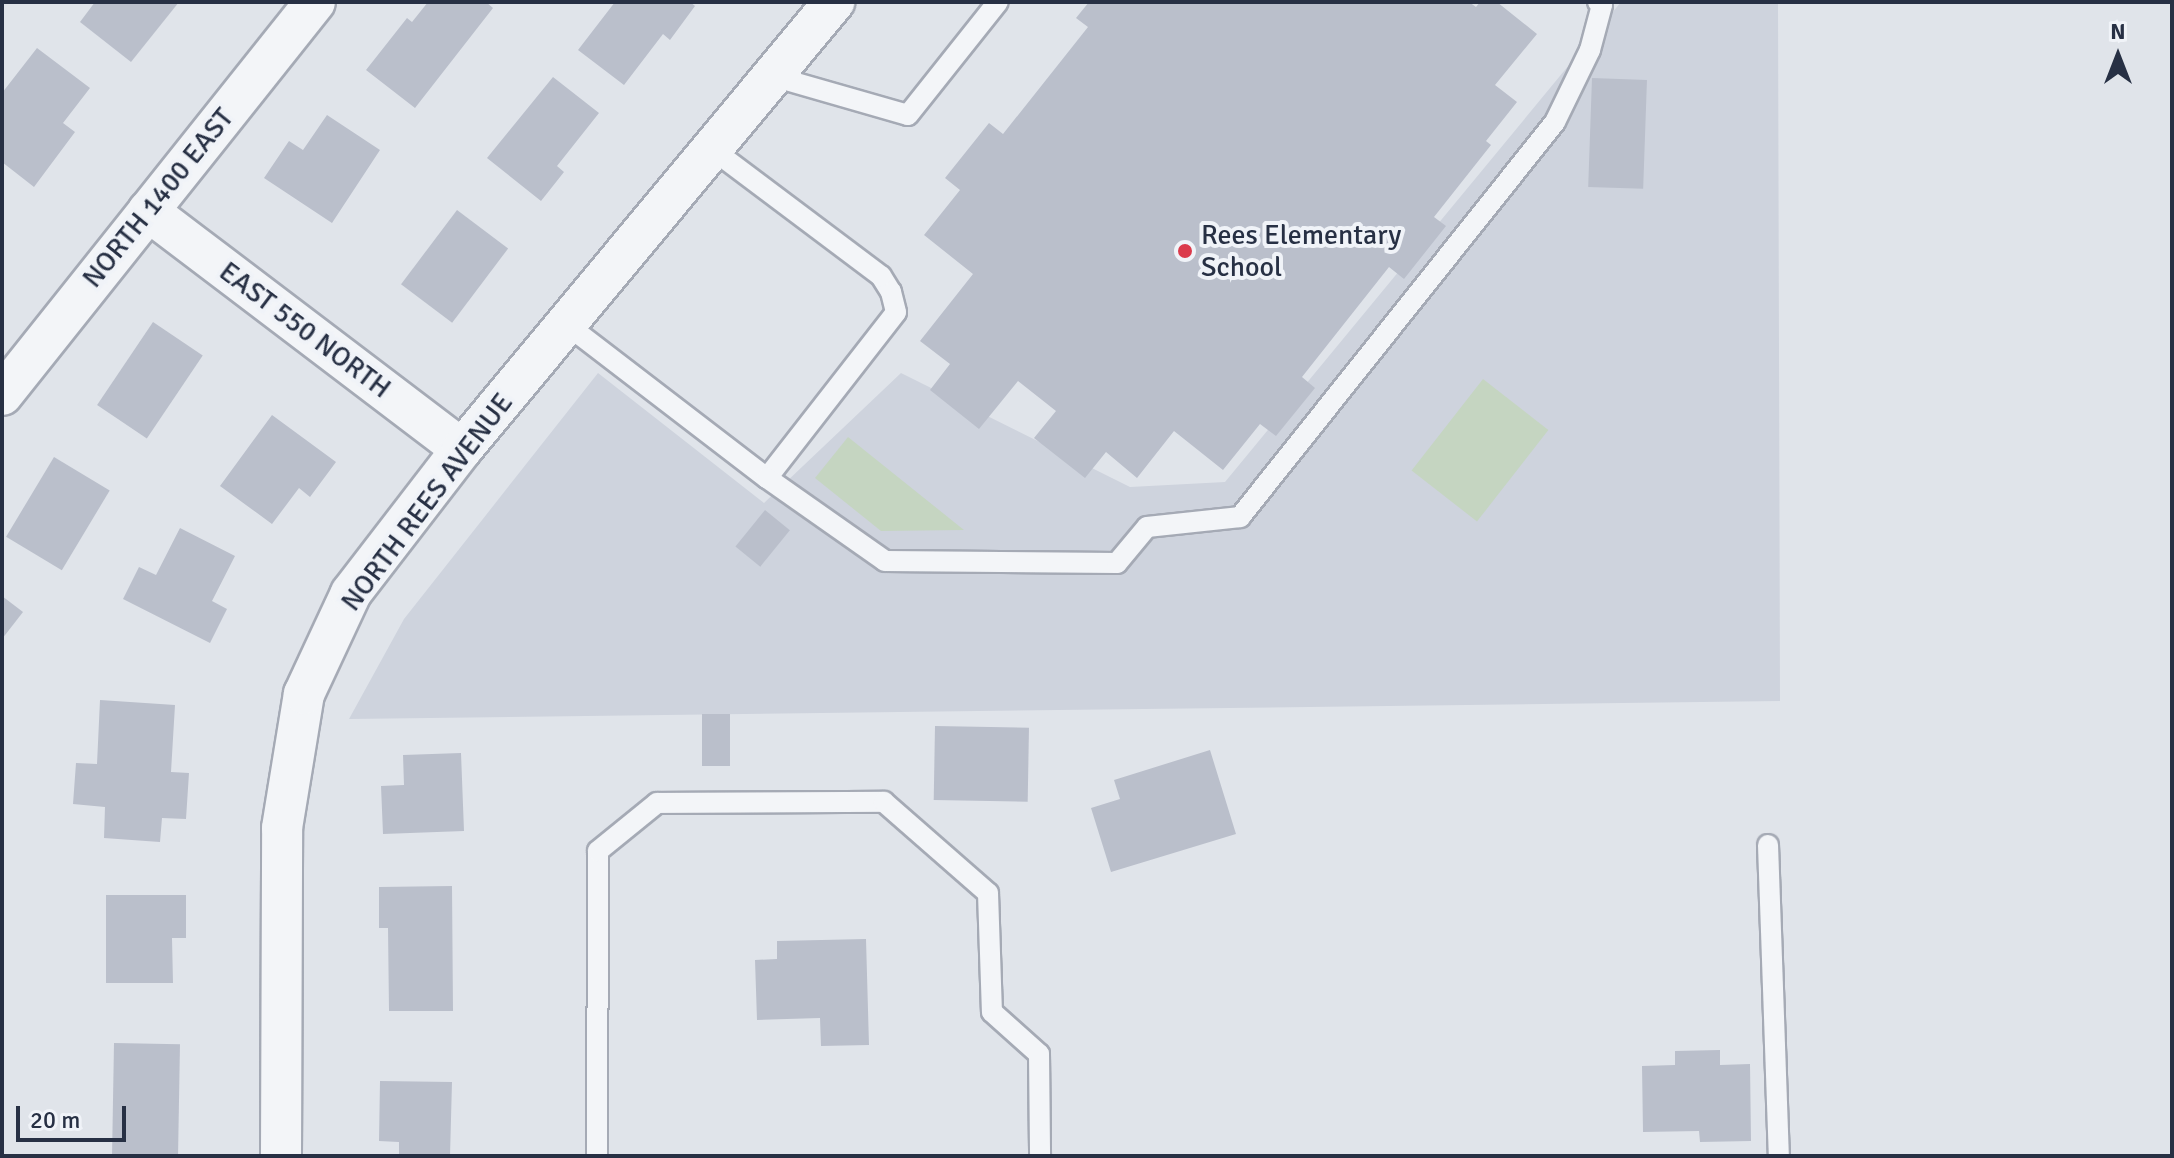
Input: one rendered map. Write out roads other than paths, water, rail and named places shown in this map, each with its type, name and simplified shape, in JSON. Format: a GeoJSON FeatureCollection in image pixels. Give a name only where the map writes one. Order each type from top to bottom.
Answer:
{"type":"FeatureCollection","features":[{"type":"Feature","properties":{"kind":"street","name":"NORTH 1400 EAST"},"geometry":{"type":"LineString","coordinates":[[2,395],[315,2]]}},
{"type":"Feature","properties":{"kind":"street","name":"NORTH REES AVENUE"},"geometry":{"type":"LineString","coordinates":[[281,1156],[282,828],[304,694],[351,593],[462,449],[834,2]]}},
{"type":"Feature","properties":{"kind":"street","name":"EAST 550 NORTH"},"geometry":{"type":"LineString","coordinates":[[148,211],[462,449]]}},
{"type":"Feature","properties":{"kind":"lane"},"geometry":{"type":"LineString","coordinates":[[772,76],[908,115],[998,2]]}},
{"type":"Feature","properties":{"kind":"lane"},"geometry":{"type":"LineString","coordinates":[[566,324],[767,478],[885,561],[1117,563],[1147,527],[1240,517],[1555,122],[1590,50],[1602,5],[1598,2]]}},
{"type":"Feature","properties":{"kind":"lane"},"geometry":{"type":"LineString","coordinates":[[712,149],[881,276],[891,292],[896,312],[767,478]]}},
{"type":"Feature","properties":{"kind":"lane"},"geometry":{"type":"LineString","coordinates":[[597,1156],[598,851],[657,803],[884,802],[988,893],[992,1012],[1039,1054],[1040,1156]]}},
{"type":"Feature","properties":{"kind":"lane"},"geometry":{"type":"LineString","coordinates":[[1768,845],[1779,1156]]}},
{"type":"Feature","properties":{"kind":"place","name":"Rees Elementary School"},"geometry":{"type":"Point","coordinates":[1185,251]}}]}
